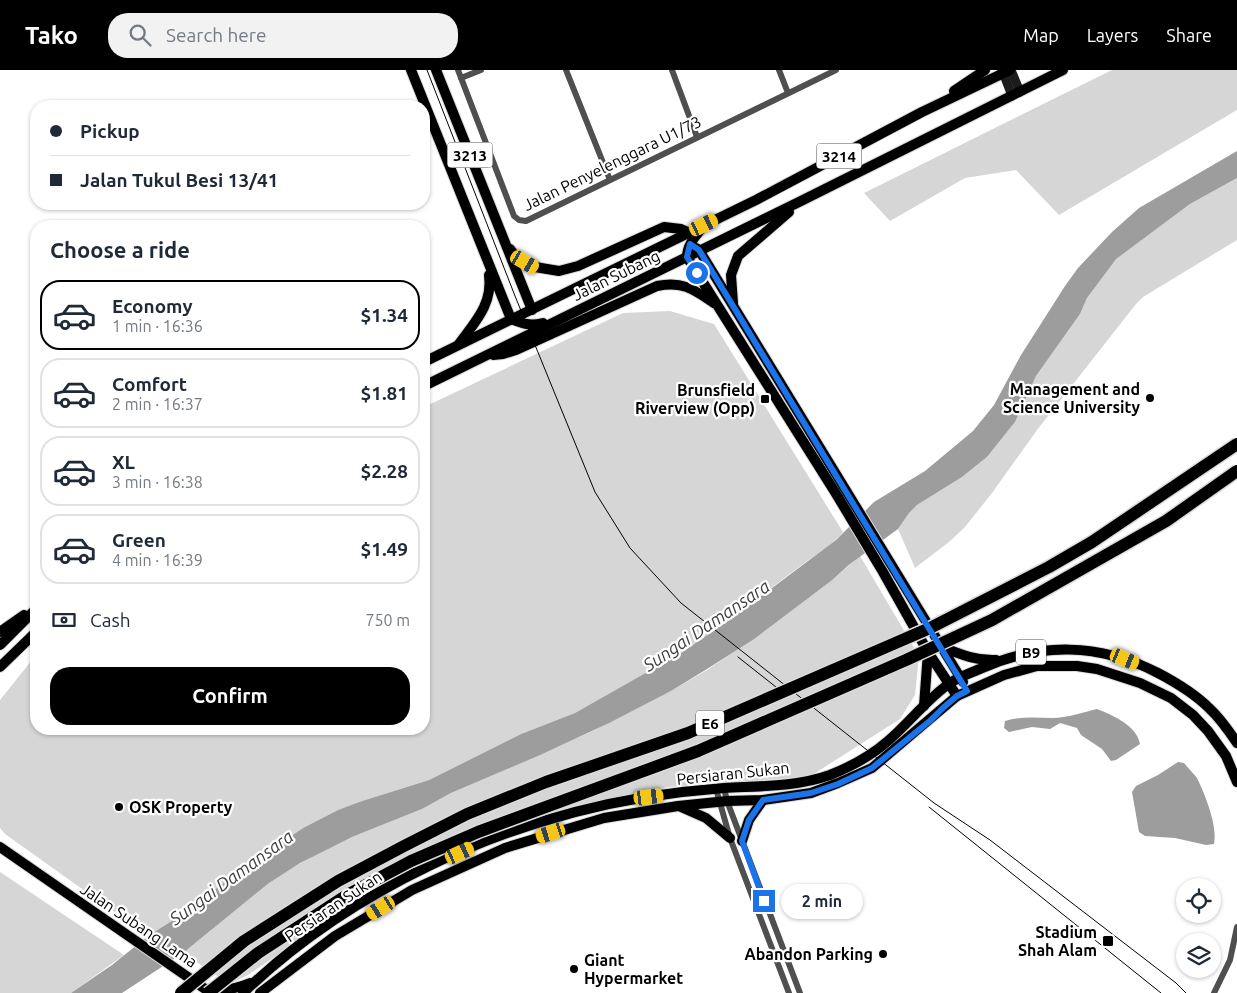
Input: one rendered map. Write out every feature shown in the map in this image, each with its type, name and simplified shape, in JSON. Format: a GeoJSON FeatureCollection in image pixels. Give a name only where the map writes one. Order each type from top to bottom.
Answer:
{"type":"FeatureCollection","features":[{"type":"Feature","properties":{"kind":"highway","name":"E6"},"geometry":{"type":"LineString","coordinates":[[181,993],[244,941],[338,881],[404,846],[467,814],[546,782],[688,733],[930,628],[1049,567],[1092,542],[1237,444]]}},
{"type":"Feature","properties":{"kind":"highway","name":"E6"},"geometry":{"type":"LineString","coordinates":[[205,991],[258,953],[347,895],[411,861],[478,832],[698,751],[906,660],[983,624],[1166,520],[1237,471]]}},
{"type":"Feature","properties":{"kind":"main road","name":"3213"},"geometry":{"type":"LineString","coordinates":[[411,70],[423,100]]}},
{"type":"Feature","properties":{"kind":"main road","name":"3213"},"geometry":{"type":"LineString","coordinates":[[436,70],[532,310]]}},
{"type":"Feature","properties":{"kind":"main road"},"geometry":{"type":"LineString","coordinates":[[922,112],[985,70]]}},
{"type":"Feature","properties":{"kind":"main road","name":"Jalan Subang"},"geometry":{"type":"LineString","coordinates":[[430,383],[1063,70]]}},
{"type":"Feature","properties":{"kind":"main road","name":"Jalan Subang"},"geometry":{"type":"LineString","coordinates":[[430,359],[756,200],[922,112],[1006,71]]}},
{"type":"Feature","properties":{"kind":"main road","name":"3213"},"geometry":{"type":"LineString","coordinates":[[430,118],[511,319]]}},
{"type":"Feature","properties":{"kind":"main road"},"geometry":{"type":"LineString","coordinates":[[734,308],[731,275],[738,256],[803,200]]}},
{"type":"Feature","properties":{"kind":"main road"},"geometry":{"type":"LineString","coordinates":[[704,225],[690,244],[687,257],[717,305],[893,567],[967,691]]}},
{"type":"Feature","properties":{"kind":"main road"},"geometry":{"type":"LineString","coordinates":[[504,240],[515,256],[535,268],[559,271],[578,266],[664,227],[680,228],[690,232]]}},
{"type":"Feature","properties":{"kind":"main road"},"geometry":{"type":"LineString","coordinates":[[668,243],[690,244],[699,250],[840,489],[883,572],[928,652],[957,696]]}},
{"type":"Feature","properties":{"kind":"main road"},"geometry":{"type":"LineString","coordinates":[[458,345],[476,321],[489,297],[490,285],[487,260]]}},
{"type":"Feature","properties":{"kind":"main road"},"geometry":{"type":"LineString","coordinates":[[484,356],[503,354],[516,350],[657,286],[670,284],[686,286],[717,305]]}},
{"type":"Feature","properties":{"kind":"main road"},"geometry":{"type":"LineString","coordinates":[[506,345],[525,325],[532,310]]}},
{"type":"Feature","properties":{"kind":"main road"},"geometry":{"type":"LineString","coordinates":[[511,319],[532,326],[559,319]]}},
{"type":"Feature","properties":{"kind":"main road"},"geometry":{"type":"LineString","coordinates":[[0,632],[30,612]]}},
{"type":"Feature","properties":{"kind":"main road"},"geometry":{"type":"LineString","coordinates":[[0,645],[30,614]]}},
{"type":"Feature","properties":{"kind":"main road"},"geometry":{"type":"LineString","coordinates":[[0,667],[30,638]]}},
{"type":"Feature","properties":{"kind":"main road"},"geometry":{"type":"LineString","coordinates":[[942,647],[969,658],[986,661],[999,660]]}},
{"type":"Feature","properties":{"kind":"main road","name":"Persiaran Sukan"},"geometry":{"type":"LineString","coordinates":[[242,993],[327,925],[397,882],[491,838],[592,807],[649,797],[720,789],[782,786],[829,775],[868,755],[887,742],[949,684],[999,660],[1032,651],[1053,649],[1080,650],[1125,659],[1146,667],[1184,687],[1210,708],[1237,743]]}},
{"type":"Feature","properties":{"kind":"main road"},"geometry":{"type":"LineString","coordinates":[[924,706],[928,652]]}},
{"type":"Feature","properties":{"kind":"main road","name":"Persiaran Sukan"},"geometry":{"type":"LineString","coordinates":[[260,993],[335,936],[412,890],[505,848],[604,818],[678,806],[763,800],[811,793],[838,784],[872,768],[957,696],[1004,675],[1037,666],[1077,666],[1096,669],[1140,683],[1171,698],[1194,715],[1226,756],[1237,782]]}},
{"type":"Feature","properties":{"kind":"main road"},"geometry":{"type":"LineString","coordinates":[[1226,756],[1237,768]]}},
{"type":"Feature","properties":{"kind":"main road"},"geometry":{"type":"LineString","coordinates":[[742,841],[749,820],[763,800]]}},
{"type":"Feature","properties":{"kind":"main road"},"geometry":{"type":"LineString","coordinates":[[678,806],[706,818],[730,838]]}},
{"type":"Feature","properties":{"kind":"main road","name":"Jalan Subang Lama"},"geometry":{"type":"LineString","coordinates":[[0,848],[173,966],[205,991]]}},
{"type":"Feature","properties":{"kind":"main road"},"geometry":{"type":"LineString","coordinates":[[205,991],[237,988],[256,980]]}},
{"type":"Feature","properties":{"kind":"main road"},"geometry":{"type":"LineString","coordinates":[[271,993],[273,982]]}},
{"type":"Feature","properties":{"kind":"street","name":"Jalan Penyelenggara U1/73"},"geometry":{"type":"LineString","coordinates":[[458,70],[514,216],[519,220],[526,221],[836,70]]}},
{"type":"Feature","properties":{"kind":"street"},"geometry":{"type":"LineString","coordinates":[[461,78],[482,70]]}},
{"type":"Feature","properties":{"kind":"street"},"geometry":{"type":"LineString","coordinates":[[566,70],[610,180]]}},
{"type":"Feature","properties":{"kind":"street"},"geometry":{"type":"LineString","coordinates":[[672,70],[697,137]]}},
{"type":"Feature","properties":{"kind":"street"},"geometry":{"type":"LineString","coordinates":[[779,70],[788,93]]}},
{"type":"Feature","properties":{"kind":"street"},"geometry":{"type":"LineString","coordinates":[[1006,71],[1016,94]]}},
{"type":"Feature","properties":{"kind":"street"},"geometry":{"type":"LineString","coordinates":[[720,789],[730,838],[790,993]]}},
{"type":"Feature","properties":{"kind":"street"},"geometry":{"type":"LineString","coordinates":[[723,802],[742,841],[800,993]]}},
{"type":"Feature","properties":{"kind":"street"},"geometry":{"type":"LineString","coordinates":[[1214,993],[1230,960],[1237,927]]}},
{"type":"Feature","properties":{"kind":"shaded area"},"geometry":{"type":"Polygon","coordinates":[[[1112,70],[1237,70],[1237,110],[1059,215],[1016,170],[965,178],[890,221],[864,193],[1112,70]]]}},
{"type":"Feature","properties":{"kind":"shaded area"},"geometry":{"type":"Polygon","coordinates":[[[1237,178],[1237,240],[1143,297],[1136,304],[1037,430],[965,527],[915,568],[898,529],[917,505],[962,477],[987,457],[1015,422],[1036,376],[1080,314],[1087,298],[1115,259],[1190,204],[1237,178]]]}},
{"type":"Feature","properties":{"kind":"shaded area"},"geometry":{"type":"Polygon","coordinates":[[[670,311],[714,324],[843,532],[835,540],[711,633],[663,664],[575,713],[521,734],[429,780],[338,810],[303,828],[236,873],[189,910],[148,936],[5,834],[0,828],[0,700],[30,662],[30,735],[430,735],[430,404],[623,313],[670,311]]]}},
{"type":"Feature","properties":{"kind":"shaded area"},"geometry":{"type":"Polygon","coordinates":[[[860,556],[919,656],[915,695],[900,719],[809,777],[669,787],[603,800],[400,877],[327,921],[248,975],[229,984],[183,953],[269,883],[318,853],[422,809],[451,793],[588,733],[671,691],[707,670],[767,629],[831,581],[860,556]]]}},
{"type":"Feature","properties":{"kind":"shaded area"},"geometry":{"type":"Polygon","coordinates":[[[0,872],[124,955],[71,993],[0,993],[0,872]]]}},
{"type":"Feature","properties":{"kind":"water","name":"Sungai Damansara"},"geometry":{"type":"Polygon","coordinates":[[[1237,151],[1237,178],[1190,204],[1116,259],[1087,298],[1080,314],[1036,376],[1015,422],[987,457],[962,477],[917,505],[898,529],[754,639],[671,691],[609,723],[451,793],[422,809],[352,837],[300,863],[269,883],[183,953],[122,993],[71,993],[112,965],[148,936],[189,910],[236,873],[303,828],[338,810],[359,802],[429,780],[521,734],[575,713],[681,653],[728,621],[836,540],[874,502],[925,471],[973,431],[994,405],[1021,355],[1078,268],[1112,232],[1139,208],[1237,151]]]}},
{"type":"Feature","properties":{"kind":"water"},"geometry":{"type":"Polygon","coordinates":[[[1097,709],[1123,722],[1134,732],[1140,744],[1116,760],[1111,761],[1102,749],[1081,735],[1077,728],[1060,723],[1050,729],[1032,727],[1009,732],[1004,728],[1005,721],[1011,719],[1058,718],[1097,709]]]}},
{"type":"Feature","properties":{"kind":"water"},"geometry":{"type":"Polygon","coordinates":[[[1178,762],[1184,763],[1197,778],[1207,801],[1212,820],[1215,837],[1214,844],[1206,845],[1175,838],[1145,836],[1139,832],[1132,792],[1136,786],[1178,762]]]}},
{"type":"Feature","properties":{"kind":"tram line"},"geometry":{"type":"LineString","coordinates":[[427,70],[515,296],[595,492],[630,548],[681,603],[934,803],[990,840],[1176,983],[1186,993]]}},
{"type":"Feature","properties":{"kind":"tram line"},"geometry":{"type":"LineString","coordinates":[[738,657],[781,691]]}},
{"type":"Feature","properties":{"kind":"tram line"},"geometry":{"type":"LineString","coordinates":[[929,807],[1161,993]]}},
{"type":"Feature","properties":{"kind":"place","name":"Management and Science University"},"geometry":{"type":"Point","coordinates":[1150,398]}},
{"type":"Feature","properties":{"kind":"place","name":"Brunsfield Riverview (Opp)"},"geometry":{"type":"Point","coordinates":[765,399]}},
{"type":"Feature","properties":{"kind":"place","name":"OSK Property"},"geometry":{"type":"Point","coordinates":[119,807]}},
{"type":"Feature","properties":{"kind":"place","name":"Stadium Shah Alam"},"geometry":{"type":"Point","coordinates":[1108,941]}},
{"type":"Feature","properties":{"kind":"place","name":"Abandon Parking"},"geometry":{"type":"Point","coordinates":[883,954]}},
{"type":"Feature","properties":{"kind":"place","name":"Giant Hypermarket"},"geometry":{"type":"Point","coordinates":[574,969]}},
{"type":"Feature","properties":{"kind":"route"},"geometry":{"type":"LineString","coordinates":[[697,273],[687,257],[690,244],[699,250],[967,691],[957,696],[931,720],[872,768],[838,784],[811,793],[763,800],[749,820],[742,841],[764,901]]}}]}
